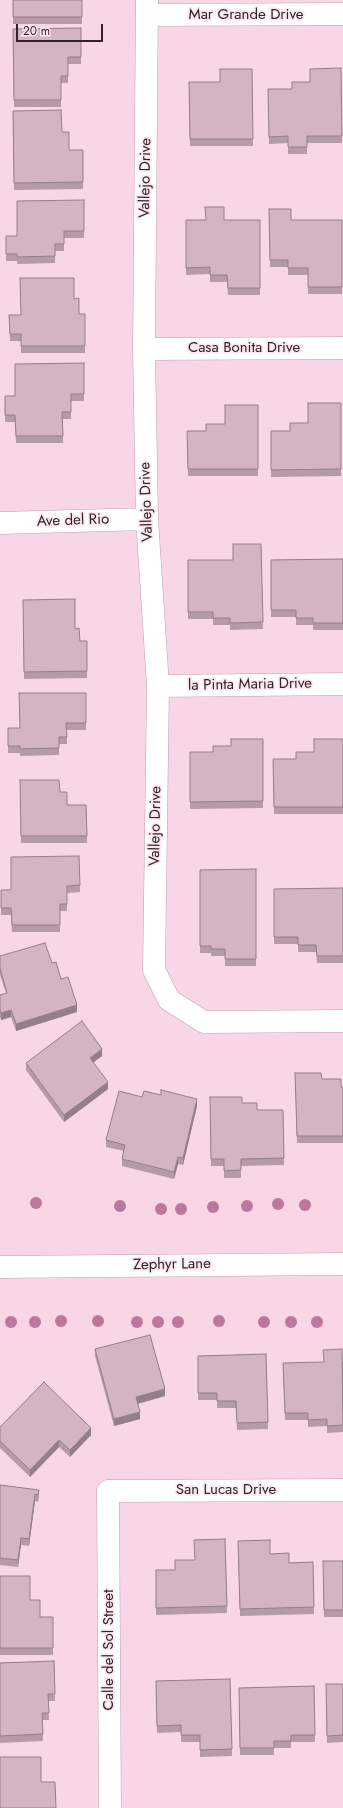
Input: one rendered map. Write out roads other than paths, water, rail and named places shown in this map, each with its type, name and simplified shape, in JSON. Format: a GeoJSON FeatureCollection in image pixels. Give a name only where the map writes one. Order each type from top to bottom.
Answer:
{"type":"FeatureCollection","features":[{"type":"Feature","properties":{"kind":"street","name":"Mar Grande Drive"},"geometry":{"type":"LineString","coordinates":[[148,8],[343,14]]}},
{"type":"Feature","properties":{"kind":"street","name":"Vallejo Drive"},"geometry":{"type":"LineString","coordinates":[[148,8],[144,349],[147,519],[158,686],[154,970],[169,1000],[204,1022],[343,1022]]}},
{"type":"Feature","properties":{"kind":"street","name":"Casa Bonita Drive"},"geometry":{"type":"LineString","coordinates":[[144,349],[343,348]]}},
{"type":"Feature","properties":{"kind":"street","name":"Ave del Rio"},"geometry":{"type":"LineString","coordinates":[[0,523],[147,519]]}},
{"type":"Feature","properties":{"kind":"street","name":"la Pinta Maria Drive"},"geometry":{"type":"LineString","coordinates":[[158,686],[343,684]]}},
{"type":"Feature","properties":{"kind":"street","name":"Zephyr Lane"},"geometry":{"type":"LineString","coordinates":[[0,1267],[343,1264]]}},
{"type":"Feature","properties":{"kind":"street","name":"San Lucas Drive"},"geometry":{"type":"LineString","coordinates":[[108,1491],[343,1490]]}},
{"type":"Feature","properties":{"kind":"street","name":"Calle del Sol Street"},"geometry":{"type":"LineString","coordinates":[[108,1491],[110,1808]]}}]}
